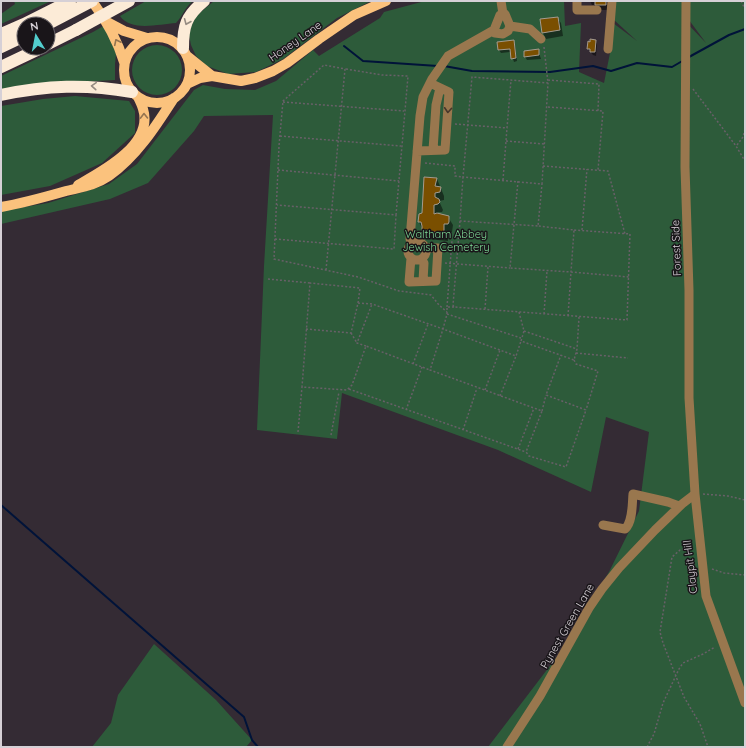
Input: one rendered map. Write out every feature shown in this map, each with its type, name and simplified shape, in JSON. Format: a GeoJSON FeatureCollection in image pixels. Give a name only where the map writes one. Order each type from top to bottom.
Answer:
{"type":"FeatureCollection","features":[{"type":"Feature","properties":{"kind":"highway"},"geometry":{"type":"LineString","coordinates":[[53,16],[70,1]]}},
{"type":"Feature","properties":{"kind":"highway"},"geometry":{"type":"LineString","coordinates":[[56,16],[92,1]]}},
{"type":"Feature","properties":{"kind":"highway"},"geometry":{"type":"LineString","coordinates":[[56,40],[129,1]]}},
{"type":"Feature","properties":{"kind":"highway"},"geometry":{"type":"LineString","coordinates":[[185,52],[183,31],[187,19],[191,13],[204,1]]}},
{"type":"Feature","properties":{"kind":"highway"},"geometry":{"type":"LineString","coordinates":[[1,34],[16,27]]}},
{"type":"Feature","properties":{"kind":"highway"},"geometry":{"type":"LineString","coordinates":[[1,47],[16,40]]}},
{"type":"Feature","properties":{"kind":"highway"},"geometry":{"type":"LineString","coordinates":[[1,67],[24,56]]}},
{"type":"Feature","properties":{"kind":"highway"},"geometry":{"type":"LineString","coordinates":[[1,95],[41,88],[64,86],[99,87],[135,95]]}},
{"type":"Feature","properties":{"kind":"main road"},"geometry":{"type":"LineString","coordinates":[[67,191],[105,169],[134,146],[140,136],[144,121],[144,109],[125,79],[124,62],[120,49],[108,22],[92,1]]}},
{"type":"Feature","properties":{"kind":"main road","name":"Honey Lane"},"geometry":{"type":"LineString","coordinates":[[187,84],[200,78],[212,76],[241,81],[255,78],[273,71],[287,63],[354,15],[386,1]]}},
{"type":"Feature","properties":{"kind":"main road"},"geometry":{"type":"LineString","coordinates":[[108,22],[124,31],[147,38]]}},
{"type":"Feature","properties":{"kind":"main road"},"geometry":{"type":"LineString","coordinates":[[124,62],[133,47],[140,41],[154,36],[173,41],[185,52],[190,71],[187,84],[179,94],[165,102],[155,103],[145,101],[135,95]]}},
{"type":"Feature","properties":{"kind":"main road","name":"Honey Lane"},"geometry":{"type":"LineString","coordinates":[[185,52],[212,76]]}},
{"type":"Feature","properties":{"kind":"main road"},"geometry":{"type":"LineString","coordinates":[[1,207],[24,203],[93,184],[109,176],[124,164],[138,149],[174,98]]}},
{"type":"Feature","properties":{"kind":"street"},"geometry":{"type":"LineString","coordinates":[[494,30],[495,33],[503,34],[508,31],[510,26],[505,14],[503,14],[501,1]]}},
{"type":"Feature","properties":{"kind":"street"},"geometry":{"type":"LineString","coordinates":[[577,1],[577,10],[597,10]]}},
{"type":"Feature","properties":{"kind":"street"},"geometry":{"type":"LineString","coordinates":[[608,49],[612,1]]}},
{"type":"Feature","properties":{"kind":"street","name":"Forest Side"},"geometry":{"type":"LineString","coordinates":[[686,1],[685,167],[689,290],[689,398],[695,494]]}},
{"type":"Feature","properties":{"kind":"street"},"geometry":{"type":"LineString","coordinates":[[412,244],[410,240],[420,116],[423,98],[430,83],[448,56],[494,30],[500,15],[503,14]]}},
{"type":"Feature","properties":{"kind":"street"},"geometry":{"type":"LineString","coordinates":[[510,26],[530,29],[541,39]]}},
{"type":"Feature","properties":{"kind":"street"},"geometry":{"type":"LineString","coordinates":[[417,150],[445,150],[450,92],[430,83]]}},
{"type":"Feature","properties":{"kind":"street"},"geometry":{"type":"LineString","coordinates":[[434,150],[436,105],[440,88]]}},
{"type":"Feature","properties":{"kind":"street"},"geometry":{"type":"LineString","coordinates":[[420,242],[426,248],[438,248],[436,281],[409,282],[411,258],[408,250],[412,244],[420,242]]}},
{"type":"Feature","properties":{"kind":"street"},"geometry":{"type":"LineString","coordinates":[[411,258],[417,260],[422,259],[425,255],[426,248]]}},
{"type":"Feature","properties":{"kind":"street"},"geometry":{"type":"LineString","coordinates":[[422,281],[424,263]]}},
{"type":"Feature","properties":{"kind":"street"},"geometry":{"type":"LineString","coordinates":[[603,525],[620,529],[625,529],[627,527],[630,522],[632,494],[627,486]]}},
{"type":"Feature","properties":{"kind":"street"},"geometry":{"type":"LineString","coordinates":[[632,494],[679,506]]}},
{"type":"Feature","properties":{"kind":"street","name":"Pynest Green Lane"},"geometry":{"type":"LineString","coordinates":[[507,747],[540,696],[589,608],[602,589],[619,568],[679,506],[695,494]]}},
{"type":"Feature","properties":{"kind":"street","name":"Claypit Hill"},"geometry":{"type":"LineString","coordinates":[[695,494],[706,596],[745,703]]}},
{"type":"Feature","properties":{"kind":"path"},"geometry":{"type":"LineString","coordinates":[[741,1],[744,7]]}},
{"type":"Feature","properties":{"kind":"path"},"geometry":{"type":"LineString","coordinates":[[538,226],[545,144],[548,83],[544,43],[541,39]]}},
{"type":"Feature","properties":{"kind":"path"},"geometry":{"type":"LineString","coordinates":[[275,239],[394,249],[408,76],[382,75],[324,65],[283,101],[276,205],[274,259],[358,276],[400,291],[431,295],[447,313],[574,360],[576,364],[598,372],[566,467],[529,456],[526,452],[518,449],[348,389]]}},
{"type":"Feature","properties":{"kind":"path"},"geometry":{"type":"LineString","coordinates":[[326,270],[345,69]]}},
{"type":"Feature","properties":{"kind":"path"},"geometry":{"type":"LineString","coordinates":[[454,307],[456,264],[472,77],[548,83]]}},
{"type":"Feature","properties":{"kind":"path"},"geometry":{"type":"LineString","coordinates":[[503,180],[511,80]]}},
{"type":"Feature","properties":{"kind":"path"},"geometry":{"type":"LineString","coordinates":[[548,80],[599,84],[598,111]]}},
{"type":"Feature","properties":{"kind":"path"},"geometry":{"type":"LineString","coordinates":[[686,80],[736,146],[745,161]]}},
{"type":"Feature","properties":{"kind":"path"},"geometry":{"type":"LineString","coordinates":[[283,102],[405,112]]}},
{"type":"Feature","properties":{"kind":"path"},"geometry":{"type":"LineString","coordinates":[[547,107],[603,111],[598,170]]}},
{"type":"Feature","properties":{"kind":"path"},"geometry":{"type":"LineString","coordinates":[[447,123],[468,126],[507,128]]}},
{"type":"Feature","properties":{"kind":"path"},"geometry":{"type":"LineString","coordinates":[[736,146],[743,137],[745,129]]}},
{"type":"Feature","properties":{"kind":"path"},"geometry":{"type":"LineString","coordinates":[[280,136],[402,146]]}},
{"type":"Feature","properties":{"kind":"path"},"geometry":{"type":"LineString","coordinates":[[506,141],[545,144]]}},
{"type":"Feature","properties":{"kind":"path"},"geometry":{"type":"LineString","coordinates":[[416,162],[456,166],[455,176],[542,184]]}},
{"type":"Feature","properties":{"kind":"path"},"geometry":{"type":"LineString","coordinates":[[543,166],[608,171],[625,234]]}},
{"type":"Feature","properties":{"kind":"path"},"geometry":{"type":"LineString","coordinates":[[582,230],[587,169]]}},
{"type":"Feature","properties":{"kind":"path"},"geometry":{"type":"LineString","coordinates":[[278,170],[399,181]]}},
{"type":"Feature","properties":{"kind":"path"},"geometry":{"type":"LineString","coordinates":[[510,268],[518,181]]}},
{"type":"Feature","properties":{"kind":"path"},"geometry":{"type":"LineString","coordinates":[[276,205],[396,215]]}},
{"type":"Feature","properties":{"kind":"path"},"geometry":{"type":"LineString","coordinates":[[447,307],[627,320],[630,234],[460,221]]}},
{"type":"Feature","properties":{"kind":"path"},"geometry":{"type":"LineString","coordinates":[[568,316],[574,230]]}},
{"type":"Feature","properties":{"kind":"path"},"geometry":{"type":"LineString","coordinates":[[430,370],[444,329],[447,313],[452,240]]}},
{"type":"Feature","properties":{"kind":"path"},"geometry":{"type":"LineString","coordinates":[[437,263],[629,277]]}},
{"type":"Feature","properties":{"kind":"path"},"geometry":{"type":"LineString","coordinates":[[485,309],[488,267]]}},
{"type":"Feature","properties":{"kind":"path"},"geometry":{"type":"LineString","coordinates":[[544,314],[547,271]]}},
{"type":"Feature","properties":{"kind":"path"},"geometry":{"type":"LineString","coordinates":[[268,279],[360,288],[351,333],[358,343],[542,411]]}},
{"type":"Feature","properties":{"kind":"path"},"geometry":{"type":"LineString","coordinates":[[298,432],[310,283]]}},
{"type":"Feature","properties":{"kind":"path"},"geometry":{"type":"LineString","coordinates":[[358,304],[372,304],[516,356]]}},
{"type":"Feature","properties":{"kind":"path"},"geometry":{"type":"LineString","coordinates":[[358,343],[372,304]]}},
{"type":"Feature","properties":{"kind":"path"},"geometry":{"type":"LineString","coordinates":[[500,396],[524,331],[519,312]]}},
{"type":"Feature","properties":{"kind":"path"},"geometry":{"type":"LineString","coordinates":[[574,360],[577,349],[579,317]]}},
{"type":"Feature","properties":{"kind":"path"},"geometry":{"type":"LineString","coordinates":[[413,364],[428,324]]}},
{"type":"Feature","properties":{"kind":"path"},"geometry":{"type":"LineString","coordinates":[[306,329],[351,333]]}},
{"type":"Feature","properties":{"kind":"path"},"geometry":{"type":"LineString","coordinates":[[524,331],[577,349]]}},
{"type":"Feature","properties":{"kind":"path"},"geometry":{"type":"LineString","coordinates":[[302,387],[339,391],[347,390],[352,385],[366,346]]}},
{"type":"Feature","properties":{"kind":"path"},"geometry":{"type":"LineString","coordinates":[[485,390],[500,350]]}},
{"type":"Feature","properties":{"kind":"path"},"geometry":{"type":"LineString","coordinates":[[576,353],[628,358]]}},
{"type":"Feature","properties":{"kind":"path"},"geometry":{"type":"LineString","coordinates":[[526,452],[561,355]]}},
{"type":"Feature","properties":{"kind":"path"},"geometry":{"type":"LineString","coordinates":[[406,410],[422,367]]}},
{"type":"Feature","properties":{"kind":"path"},"geometry":{"type":"LineString","coordinates":[[463,430],[478,387]]}},
{"type":"Feature","properties":{"kind":"path"},"geometry":{"type":"LineString","coordinates":[[331,435],[339,391]]}},
{"type":"Feature","properties":{"kind":"path"},"geometry":{"type":"LineString","coordinates":[[546,395],[586,410]]}},
{"type":"Feature","properties":{"kind":"path"},"geometry":{"type":"LineString","coordinates":[[518,449],[534,408]]}},
{"type":"Feature","properties":{"kind":"path"},"geometry":{"type":"LineString","coordinates":[[695,494],[728,496],[745,500]]}},
{"type":"Feature","properties":{"kind":"path"},"geometry":{"type":"LineString","coordinates":[[700,546],[680,550],[672,557],[660,632],[684,697],[700,724],[708,747]]}},
{"type":"Feature","properties":{"kind":"path"},"geometry":{"type":"LineString","coordinates":[[702,566],[724,573],[745,575]]}},
{"type":"Feature","properties":{"kind":"path"},"geometry":{"type":"LineString","coordinates":[[647,747],[654,734],[663,703],[678,669],[683,663],[703,654],[722,642]]}},
{"type":"Feature","properties":{"kind":"green space"},"geometry":{"type":"Polygon","coordinates":[[[14,1],[51,1],[1,24],[1,14],[15,4],[14,1]]]}},
{"type":"Feature","properties":{"kind":"green space"},"geometry":{"type":"Polygon","coordinates":[[[146,1],[193,1],[176,23],[138,26],[125,21],[120,16],[146,1]]]}},
{"type":"Feature","properties":{"kind":"green space"},"geometry":{"type":"Polygon","coordinates":[[[214,1],[371,1],[337,18],[283,59],[256,72],[228,74],[207,66],[196,56],[191,45],[189,35],[196,16],[214,1]]]}},
{"type":"Feature","properties":{"kind":"green space","name":"Waltham Abbey Jewish Cemetery"},"geometry":{"type":"Polygon","coordinates":[[[425,1],[564,1],[565,26],[581,23],[579,72],[604,83],[610,53],[613,23],[637,41],[613,19],[616,1],[682,1],[683,19],[706,43],[689,20],[689,1],[745,1],[745,747],[488,747],[559,654],[609,572],[639,511],[649,432],[606,417],[591,492],[498,450],[342,393],[337,439],[257,430],[264,266],[273,115],[204,116],[194,131],[148,183],[110,199],[1,224],[1,211],[48,203],[109,184],[137,164],[194,90],[203,85],[225,89],[255,90],[276,81],[313,50],[319,56],[380,18],[384,12],[425,1]]]}},
{"type":"Feature","properties":{"kind":"green space"},"geometry":{"type":"Polygon","coordinates":[[[107,24],[116,54],[115,80],[80,82],[1,93],[1,76],[43,56],[56,56],[56,50],[107,24]]]}},
{"type":"Feature","properties":{"kind":"green space"},"geometry":{"type":"Polygon","coordinates":[[[152,45],[162,45],[175,52],[182,65],[182,75],[175,88],[162,95],[152,95],[143,91],[136,84],[132,75],[132,65],[136,56],[143,49],[152,45]]]}},
{"type":"Feature","properties":{"kind":"green space"},"geometry":{"type":"Polygon","coordinates":[[[75,96],[129,101],[135,111],[135,133],[102,163],[50,186],[1,195],[1,106],[43,99],[75,96]]]}},
{"type":"Feature","properties":{"kind":"green space"},"geometry":{"type":"Polygon","coordinates":[[[154,644],[216,700],[252,740],[246,747],[92,747],[111,723],[118,695],[154,644]]]}},
{"type":"Feature","properties":{"kind":"building"},"geometry":{"type":"Polygon","coordinates":[[[595,1],[606,1],[606,5],[595,5],[595,1]]]}},
{"type":"Feature","properties":{"kind":"building"},"geometry":{"type":"Polygon","coordinates":[[[558,17],[560,30],[542,33],[540,19],[558,17]]]}},
{"type":"Feature","properties":{"kind":"building"},"geometry":{"type":"Polygon","coordinates":[[[590,39],[596,40],[595,52],[590,52],[590,49],[587,49],[588,41],[590,42],[590,39]]]}},
{"type":"Feature","properties":{"kind":"building"},"geometry":{"type":"Polygon","coordinates":[[[514,40],[516,58],[511,59],[510,49],[498,50],[497,42],[514,40]]]}},
{"type":"Feature","properties":{"kind":"building"},"geometry":{"type":"Polygon","coordinates":[[[539,49],[539,55],[524,57],[524,51],[539,49]]]}},
{"type":"Feature","properties":{"kind":"building"},"geometry":{"type":"Polygon","coordinates":[[[424,177],[437,178],[435,186],[441,187],[440,192],[435,193],[435,197],[439,199],[440,202],[434,205],[434,214],[437,213],[449,216],[448,224],[444,224],[444,233],[422,231],[421,222],[418,222],[419,214],[422,213],[424,177]]]}},
{"type":"Feature","properties":{"kind":"waterway"},"geometry":{"type":"LineString","coordinates":[[689,57],[729,35],[745,29]]}},
{"type":"Feature","properties":{"kind":"waterway"},"geometry":{"type":"LineString","coordinates":[[344,46],[363,61],[438,66]]}},
{"type":"Feature","properties":{"kind":"waterway"},"geometry":{"type":"LineString","coordinates":[[444,66],[472,71],[550,72],[593,66],[611,71],[637,63],[672,67],[684,60]]}},
{"type":"Feature","properties":{"kind":"waterway"},"geometry":{"type":"LineString","coordinates":[[1,505],[244,717],[252,740],[258,747]]}}]}
